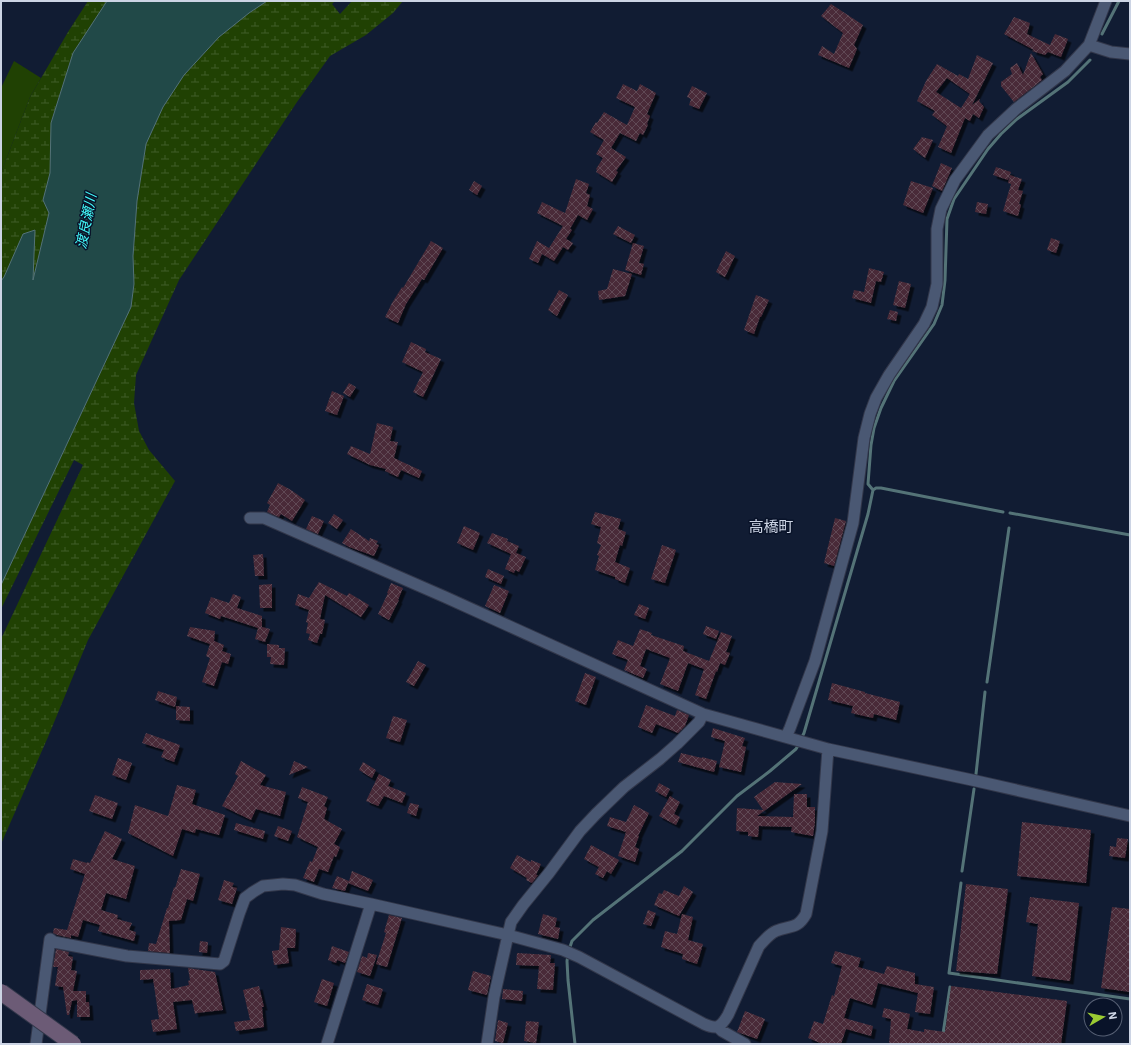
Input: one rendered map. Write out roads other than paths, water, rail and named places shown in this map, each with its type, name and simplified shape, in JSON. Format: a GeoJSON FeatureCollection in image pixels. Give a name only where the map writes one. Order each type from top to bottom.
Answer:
{"type":"FeatureCollection","features":[{"type":"Feature","properties":{"kind":"main road"},"geometry":{"type":"LineString","coordinates":[[1,992],[73,1044]]}},
{"type":"Feature","properties":{"kind":"street"},"geometry":{"type":"LineString","coordinates":[[790,738],[790,728],[815,661],[853,523],[864,438],[870,414],[876,398],[924,324],[932,307],[937,284],[937,230],[941,209],[956,180],[988,135],[1016,109],[1065,71],[1089,46],[1106,1]]}},
{"type":"Feature","properties":{"kind":"street"},"geometry":{"type":"LineString","coordinates":[[1089,46],[1111,52],[1130,54]]}},
{"type":"Feature","properties":{"kind":"street"},"geometry":{"type":"LineString","coordinates":[[250,518],[264,518],[445,597],[703,714],[828,749],[1130,816]]}},
{"type":"Feature","properties":{"kind":"street"},"geometry":{"type":"LineString","coordinates":[[487,1044],[494,997],[511,922],[522,904],[596,814],[624,787],[660,759],[681,740],[699,722],[703,714]]}},
{"type":"Feature","properties":{"kind":"street"},"geometry":{"type":"LineString","coordinates":[[36,1044],[50,939],[54,942],[127,956],[220,964],[224,961],[245,898],[263,886],[283,884],[295,885],[323,894],[508,935],[563,950],[579,957],[710,1027],[718,1027],[723,1024],[728,1016],[759,946],[775,931],[797,925],[803,920],[806,914],[822,831],[828,749]]}},
{"type":"Feature","properties":{"kind":"street"},"geometry":{"type":"LineString","coordinates":[[328,1044],[371,904]]}},
{"type":"Feature","properties":{"kind":"street"},"geometry":{"type":"LineString","coordinates":[[718,1027],[722,1031],[745,1044]]}},
{"type":"Feature","properties":{"kind":"water","name":"渡良瀬川"},"geometry":{"type":"Polygon","coordinates":[[[107,1],[267,1],[219,37],[184,75],[163,107],[146,144],[137,201],[133,256],[134,284],[131,307],[1,585],[1,281],[23,234],[35,230],[33,280],[49,213],[43,200],[50,173],[51,123],[73,53],[107,1]]]}},
{"type":"Feature","properties":{"kind":"waterway"},"geometry":{"type":"LineString","coordinates":[[1102,34],[1119,1]]}},
{"type":"Feature","properties":{"kind":"waterway"},"geometry":{"type":"LineString","coordinates":[[801,739],[868,514],[873,490],[868,484],[874,428],[881,408],[894,381],[934,324],[942,305],[945,280],[947,219],[954,199],[988,149],[1001,134],[1017,119],[1068,82],[1090,60]]}},
{"type":"Feature","properties":{"kind":"waterway"},"geometry":{"type":"LineString","coordinates":[[873,490],[876,488],[881,488],[1003,512]]}},
{"type":"Feature","properties":{"kind":"waterway"},"geometry":{"type":"LineString","coordinates":[[1010,513],[1130,535]]}},
{"type":"Feature","properties":{"kind":"waterway"},"geometry":{"type":"LineString","coordinates":[[987,682],[1009,528]]}},
{"type":"Feature","properties":{"kind":"waterway"},"geometry":{"type":"LineString","coordinates":[[976,774],[985,692]]}},
{"type":"Feature","properties":{"kind":"waterway"},"geometry":{"type":"LineString","coordinates":[[569,950],[572,941],[593,920],[682,851],[737,796],[770,771],[796,749],[799,744]]}},
{"type":"Feature","properties":{"kind":"waterway"},"geometry":{"type":"LineString","coordinates":[[962,871],[974,789]]}},
{"type":"Feature","properties":{"kind":"waterway"},"geometry":{"type":"LineString","coordinates":[[961,883],[949,973],[1130,999]]}},
{"type":"Feature","properties":{"kind":"waterway"},"geometry":{"type":"LineString","coordinates":[[568,955],[568,980],[575,1044]]}},
{"type":"Feature","properties":{"kind":"waterway"},"geometry":{"type":"LineString","coordinates":[[943,1034],[950,987]]}},
{"type":"Feature","properties":{"kind":"district","name":"高橋町"},"geometry":{"type":"Point","coordinates":[771,526]}}]}
